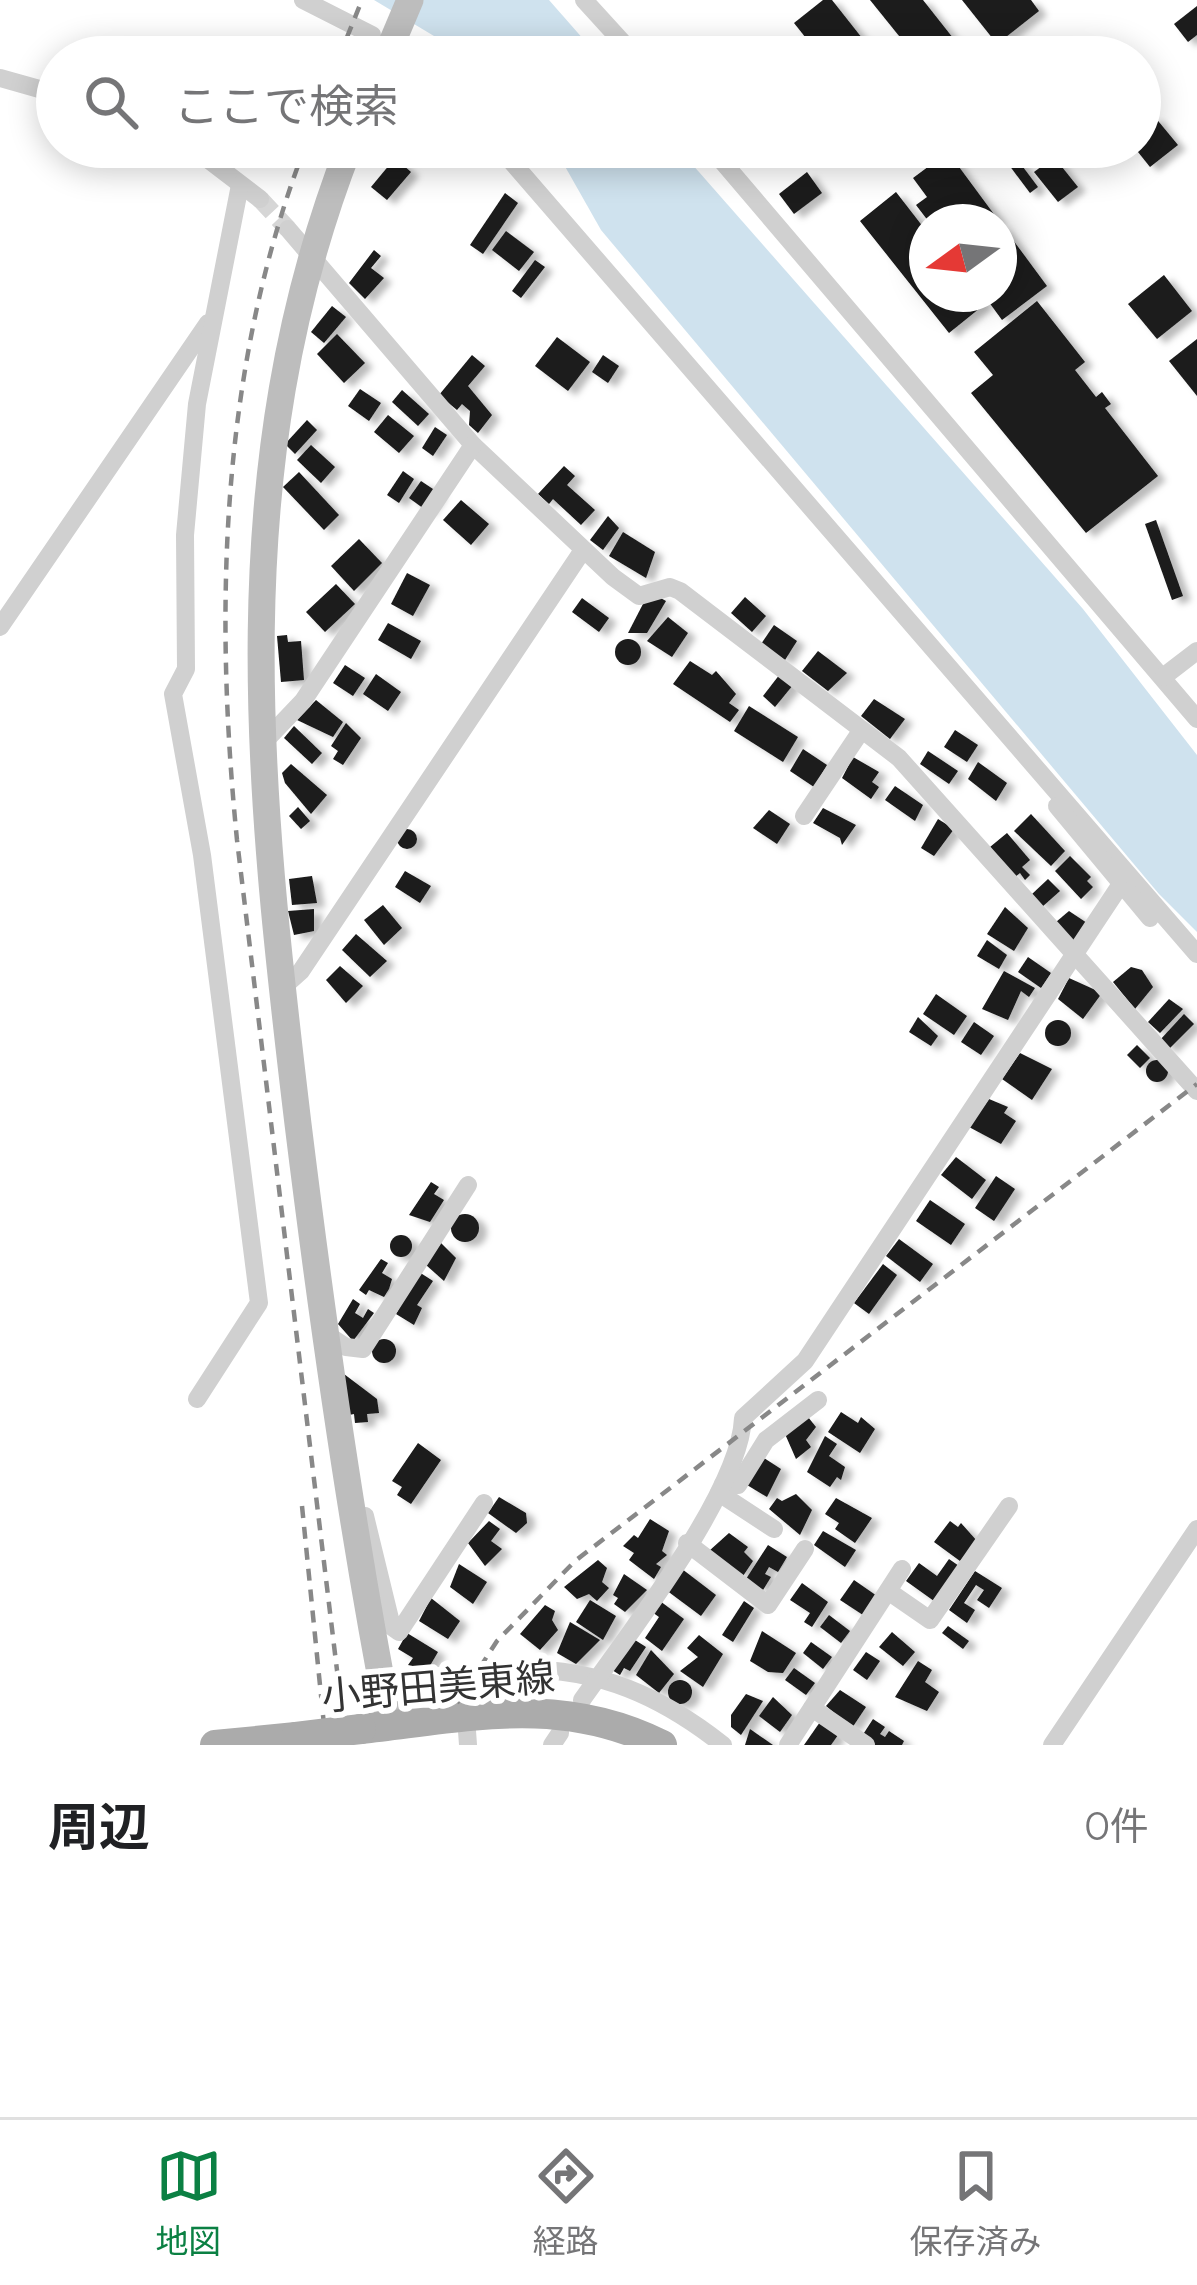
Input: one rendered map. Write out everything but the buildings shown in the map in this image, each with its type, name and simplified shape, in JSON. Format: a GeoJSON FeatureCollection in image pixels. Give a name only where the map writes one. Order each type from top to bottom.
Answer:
{"type":"FeatureCollection","features":[{"type":"Feature","properties":{"kind":"main road","name":"小野田美東線"},"geometry":{"type":"LineString","coordinates":[[215,1745],[375,1728],[467,1731],[576,1714],[662,1745]]}},
{"type":"Feature","properties":{"kind":"street"},"geometry":{"type":"LineString","coordinates":[[303,0],[373,36]]}},
{"type":"Feature","properties":{"kind":"street"},"geometry":{"type":"LineString","coordinates":[[394,36],[410,0]]}},
{"type":"Feature","properties":{"kind":"street"},"geometry":{"type":"LineString","coordinates":[[584,0],[617,36]]}},
{"type":"Feature","properties":{"kind":"street"},"geometry":{"type":"LineString","coordinates":[[4,86],[36,91]]}},
{"type":"Feature","properties":{"kind":"street"},"geometry":{"type":"LineString","coordinates":[[219,168],[260,199]]}},
{"type":"Feature","properties":{"kind":"street"},"geometry":{"type":"LineString","coordinates":[[342,168],[310,260],[276,418],[263,519],[257,624],[282,988],[375,1728]]}},
{"type":"Feature","properties":{"kind":"street"},"geometry":{"type":"LineString","coordinates":[[517,168],[1197,954]]}},
{"type":"Feature","properties":{"kind":"street"},"geometry":{"type":"LineString","coordinates":[[728,168],[1197,718]]}},
{"type":"Feature","properties":{"kind":"street"},"geometry":{"type":"LineString","coordinates":[[197,1399],[259,1303],[202,855],[172,694],[186,669],[185,535],[210,319],[240,184]]}},
{"type":"Feature","properties":{"kind":"street"},"geometry":{"type":"LineString","coordinates":[[288,229],[473,445],[583,550],[639,596],[670,587],[680,591],[898,758],[947,807],[1197,1091]]}},
{"type":"Feature","properties":{"kind":"street"},"geometry":{"type":"LineString","coordinates":[[0,627],[210,319]]}},
{"type":"Feature","properties":{"kind":"street"},"geometry":{"type":"LineString","coordinates":[[264,742],[303,701],[473,445]]}},
{"type":"Feature","properties":{"kind":"street"},"geometry":{"type":"LineString","coordinates":[[282,988],[302,971],[583,550]]}},
{"type":"Feature","properties":{"kind":"street"},"geometry":{"type":"LineString","coordinates":[[1163,677],[1197,652]]}},
{"type":"Feature","properties":{"kind":"street"},"geometry":{"type":"LineString","coordinates":[[804,816],[861,731]]}},
{"type":"Feature","properties":{"kind":"street"},"geometry":{"type":"LineString","coordinates":[[1038,768],[1069,827],[1119,887],[1161,929],[1183,938]]}},
{"type":"Feature","properties":{"kind":"street"},"geometry":{"type":"LineString","coordinates":[[582,1700],[721,1488],[741,1446],[743,1418],[805,1361],[1119,887]]}},
{"type":"Feature","properties":{"kind":"street"},"geometry":{"type":"LineString","coordinates":[[323,1331],[346,1347],[363,1348],[468,1185]]}},
{"type":"Feature","properties":{"kind":"street"},"geometry":{"type":"LineString","coordinates":[[721,1488],[738,1486],[766,1440],[818,1400]]}},
{"type":"Feature","properties":{"kind":"street"},"geometry":{"type":"LineString","coordinates":[[337,1431],[348,1434],[392,1627],[399,1632],[484,1503]]}},
{"type":"Feature","properties":{"kind":"street"},"geometry":{"type":"LineString","coordinates":[[721,1488],[774,1529]]}},
{"type":"Feature","properties":{"kind":"street"},"geometry":{"type":"LineString","coordinates":[[888,1592],[930,1620],[1009,1506]]}},
{"type":"Feature","properties":{"kind":"street"},"geometry":{"type":"LineString","coordinates":[[1052,1745],[1197,1529]]}},
{"type":"Feature","properties":{"kind":"street"},"geometry":{"type":"LineString","coordinates":[[687,1543],[768,1605],[805,1549]]}},
{"type":"Feature","properties":{"kind":"street"},"geometry":{"type":"LineString","coordinates":[[788,1745],[902,1569]]}},
{"type":"Feature","properties":{"kind":"street"},"geometry":{"type":"LineString","coordinates":[[520,1669],[599,1676],[674,1708],[723,1745]]}},
{"type":"Feature","properties":{"kind":"street"},"geometry":{"type":"LineString","coordinates":[[812,1708],[866,1745]]}},
{"type":"Feature","properties":{"kind":"water"},"geometry":{"type":"Polygon","coordinates":[[[374,0],[549,0],[581,36],[434,36],[374,0]]]}},
{"type":"Feature","properties":{"kind":"water"},"geometry":{"type":"Polygon","coordinates":[[[566,168],[695,168],[1083,609],[1197,755],[1197,932],[1159,894],[601,230],[566,168]]]}},
{"type":"Feature","properties":{"kind":"tunnel"},"geometry":{"type":"LineString","coordinates":[[260,199],[288,229]]}},
{"type":"Feature","properties":{"kind":"railway"},"geometry":{"type":"LineString","coordinates":[[347,36],[362,0]]}},
{"type":"Feature","properties":{"kind":"railway"},"geometry":{"type":"LineString","coordinates":[[298,168],[255,316],[240,402],[226,577],[226,665],[237,840],[346,1745]]}},
{"type":"Feature","properties":{"kind":"railway"},"geometry":{"type":"LineString","coordinates":[[457,1703],[497,1641],[575,1561],[1197,1084]]}},
{"type":"Feature","properties":{"kind":"railway"},"geometry":{"type":"LineString","coordinates":[[302,1506],[326,1745]]}}]}
